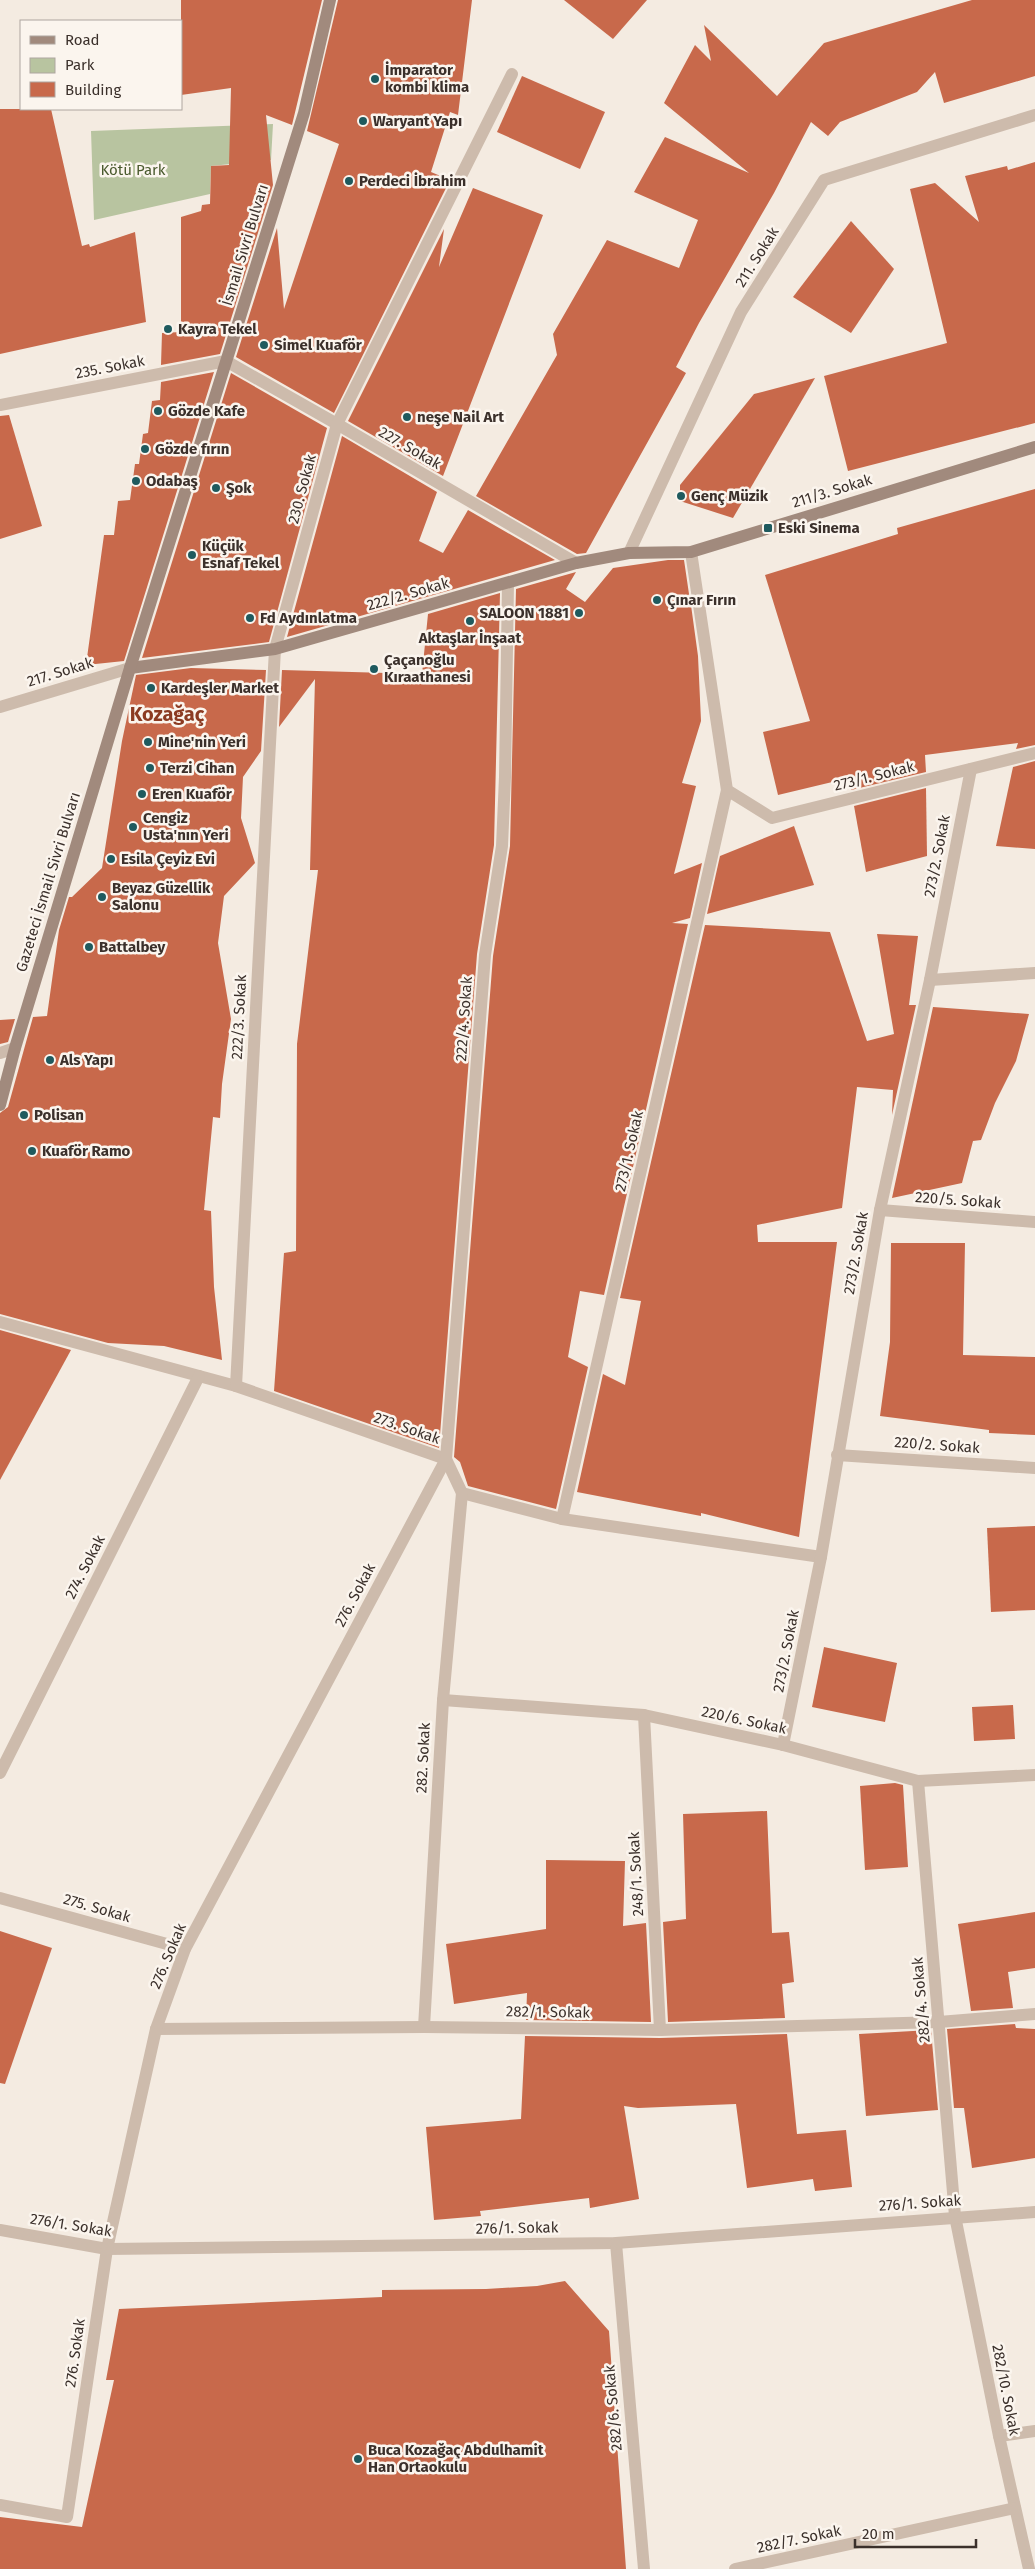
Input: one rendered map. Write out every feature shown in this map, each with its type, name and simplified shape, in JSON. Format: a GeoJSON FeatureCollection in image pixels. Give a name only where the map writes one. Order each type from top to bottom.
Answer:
{"type":"FeatureCollection","features":[{"type":"Feature","properties":{"kind":"main road","name":"İsmail Sivri Bulvarı"},"geometry":{"type":"LineString","coordinates":[[130,668],[304,113],[330,0]]}},
{"type":"Feature","properties":{"kind":"main road","name":"211/3. Sokak"},"geometry":{"type":"LineString","coordinates":[[576,564],[629,554],[691,552],[1035,447]]}},
{"type":"Feature","properties":{"kind":"main road","name":"222/2. Sokak"},"geometry":{"type":"LineString","coordinates":[[130,668],[275,649],[576,564]]}},
{"type":"Feature","properties":{"kind":"main road","name":"Gazeteci İsmail Sivri Bulvarı"},"geometry":{"type":"LineString","coordinates":[[0,1105],[15,1048],[130,668]]}},
{"type":"Feature","properties":{"kind":"street","name":"230. Sokak"},"geometry":{"type":"LineString","coordinates":[[275,649],[337,424],[512,74]]}},
{"type":"Feature","properties":{"kind":"street","name":"211. Sokak"},"geometry":{"type":"LineString","coordinates":[[629,554],[741,312],[824,180],[1035,115]]}},
{"type":"Feature","properties":{"kind":"street","name":"235. Sokak"},"geometry":{"type":"LineString","coordinates":[[0,405],[226,361]]}},
{"type":"Feature","properties":{"kind":"street","name":"227. Sokak"},"geometry":{"type":"LineString","coordinates":[[226,361],[576,564]]}},
{"type":"Feature","properties":{"kind":"street","name":"273/1. Sokak"},"geometry":{"type":"LineString","coordinates":[[562,1519],[728,790],[691,552]]}},
{"type":"Feature","properties":{"kind":"street","name":"222/4. Sokak"},"geometry":{"type":"LineString","coordinates":[[446,1459],[485,955],[502,846],[508,583]]}},
{"type":"Feature","properties":{"kind":"street","name":"222/3. Sokak"},"geometry":{"type":"LineString","coordinates":[[236,1386],[275,649]]}},
{"type":"Feature","properties":{"kind":"street","name":"217. Sokak"},"geometry":{"type":"LineString","coordinates":[[0,707],[130,668]]}},
{"type":"Feature","properties":{"kind":"street","name":"273/1. Sokak"},"geometry":{"type":"LineString","coordinates":[[728,790],[772,818],[1035,753]]}},
{"type":"Feature","properties":{"kind":"street","name":"273/2. Sokak"},"geometry":{"type":"LineString","coordinates":[[783,1745],[821,1558],[880,1210],[930,980],[970,769]]}},
{"type":"Feature","properties":{"kind":"street"},"geometry":{"type":"LineString","coordinates":[[930,980],[1035,972]]}},
{"type":"Feature","properties":{"kind":"street"},"geometry":{"type":"LineString","coordinates":[[0,1053],[15,1048]]}},
{"type":"Feature","properties":{"kind":"street","name":"220/5. Sokak"},"geometry":{"type":"LineString","coordinates":[[880,1210],[1035,1222]]}},
{"type":"Feature","properties":{"kind":"street","name":"273. Sokak"},"geometry":{"type":"LineString","coordinates":[[0,1322],[236,1386],[446,1459],[462,1493]]}},
{"type":"Feature","properties":{"kind":"street","name":"274. Sokak"},"geometry":{"type":"LineString","coordinates":[[0,1773],[198,1376]]}},
{"type":"Feature","properties":{"kind":"street","name":"220/2. Sokak"},"geometry":{"type":"LineString","coordinates":[[837,1455],[1035,1468]]}},
{"type":"Feature","properties":{"kind":"street","name":"276. Sokak"},"geometry":{"type":"LineString","coordinates":[[0,2505],[67,2517],[107,2249],[156,2029],[186,1949],[446,1459]]}},
{"type":"Feature","properties":{"kind":"street"},"geometry":{"type":"LineString","coordinates":[[462,1493],[562,1519],[821,1558]]}},
{"type":"Feature","properties":{"kind":"street","name":"282. Sokak"},"geometry":{"type":"LineString","coordinates":[[424,2026],[443,1700],[462,1493]]}},
{"type":"Feature","properties":{"kind":"street","name":"220/6. Sokak"},"geometry":{"type":"LineString","coordinates":[[443,1700],[644,1715],[783,1745],[918,1781],[1035,1774]]}},
{"type":"Feature","properties":{"kind":"street","name":"248/1. Sokak"},"geometry":{"type":"LineString","coordinates":[[644,1715],[660,2030]]}},
{"type":"Feature","properties":{"kind":"street","name":"282/4. Sokak"},"geometry":{"type":"LineString","coordinates":[[918,1781],[955,2216]]}},
{"type":"Feature","properties":{"kind":"street","name":"275. Sokak"},"geometry":{"type":"LineString","coordinates":[[0,1898],[186,1949]]}},
{"type":"Feature","properties":{"kind":"street","name":"282/1. Sokak"},"geometry":{"type":"LineString","coordinates":[[156,2029],[424,2026],[660,2030],[940,2022],[1035,2014]]}},
{"type":"Feature","properties":{"kind":"street","name":"276/1. Sokak"},"geometry":{"type":"LineString","coordinates":[[0,2230],[107,2249],[616,2243],[955,2216],[1035,2212]]}},
{"type":"Feature","properties":{"kind":"street","name":"282/10. Sokak"},"geometry":{"type":"LineString","coordinates":[[955,2216],[999,2436],[1029,2569]]}},
{"type":"Feature","properties":{"kind":"street","name":"282/6. Sokak"},"geometry":{"type":"LineString","coordinates":[[616,2243],[644,2569]]}},
{"type":"Feature","properties":{"kind":"street"},"geometry":{"type":"LineString","coordinates":[[999,2436],[1035,2431]]}},
{"type":"Feature","properties":{"kind":"street","name":"282/7. Sokak"},"geometry":{"type":"LineString","coordinates":[[736,2569],[1015,2508]]}},
{"type":"Feature","properties":{"kind":"green space","name":"Kötü Park"},"geometry":{"type":"Polygon","coordinates":[[[273,124],[271,160],[211,166],[210,194],[94,220],[91,131],[273,124]]]}},
{"type":"Feature","properties":{"kind":"building"},"geometry":{"type":"Polygon","coordinates":[[[181,0],[322,0],[292,125],[266,115],[273,185],[220,354],[161,365],[162,333],[181,332],[181,217],[201,211],[202,205],[210,204],[211,166],[229,165],[231,88],[182,95],[181,0]]]}},
{"type":"Feature","properties":{"kind":"building"},"geometry":{"type":"Polygon","coordinates":[[[338,0],[472,0],[458,115],[450,112],[431,172],[450,180],[334,413],[236,357],[277,228],[284,309],[339,144],[307,131],[338,0]]]}},
{"type":"Feature","properties":{"kind":"building"},"geometry":{"type":"Polygon","coordinates":[[[564,0],[647,0],[613,39],[564,0]]]}},
{"type":"Feature","properties":{"kind":"building"},"geometry":{"type":"Polygon","coordinates":[[[972,0],[1035,0],[1035,76],[944,103],[935,72],[917,92],[840,122],[828,136],[811,122],[774,193],[699,323],[676,367],[686,373],[586,553],[577,554],[476,496],[557,355],[553,334],[607,240],[679,268],[698,220],[634,192],[665,137],[749,173],[664,103],[695,45],[711,61],[704,25],[777,96],[824,43],[972,0]]]}},
{"type":"Feature","properties":{"kind":"building"},"geometry":{"type":"Polygon","coordinates":[[[522,76],[605,112],[580,169],[497,132],[522,76]]]}},
{"type":"Feature","properties":{"kind":"building"},"geometry":{"type":"Polygon","coordinates":[[[0,109],[51,110],[82,246],[89,244],[90,247],[135,232],[146,322],[0,354],[0,109]]]}},
{"type":"Feature","properties":{"kind":"building"},"geometry":{"type":"Polygon","coordinates":[[[1035,162],[1035,423],[848,471],[824,376],[947,343],[910,189],[935,183],[979,222],[965,176],[1007,166],[1008,170],[1035,162]]]}},
{"type":"Feature","properties":{"kind":"building"},"geometry":{"type":"Polygon","coordinates":[[[473,188],[543,215],[443,476],[348,421],[444,229],[439,267],[473,188]]]}},
{"type":"Feature","properties":{"kind":"building"},"geometry":{"type":"Polygon","coordinates":[[[851,221],[894,269],[851,333],[793,297],[851,221]]]}},
{"type":"Feature","properties":{"kind":"building"},"geometry":{"type":"Polygon","coordinates":[[[214,372],[124,661],[86,665],[104,535],[114,535],[118,501],[130,500],[135,464],[139,464],[143,434],[148,433],[152,401],[160,400],[161,382],[214,372]]]}},
{"type":"Feature","properties":{"kind":"building"},"geometry":{"type":"Polygon","coordinates":[[[231,373],[327,428],[269,642],[142,658],[231,373]]]}},
{"type":"Feature","properties":{"kind":"building"},"geometry":{"type":"Polygon","coordinates":[[[815,378],[733,518],[680,501],[680,485],[754,394],[815,378]]]}},
{"type":"Feature","properties":{"kind":"building"},"geometry":{"type":"Polygon","coordinates":[[[9,415],[42,526],[0,539],[0,416],[9,415]]]}},
{"type":"Feature","properties":{"kind":"building"},"geometry":{"type":"Polygon","coordinates":[[[342,436],[437,492],[419,541],[443,553],[468,510],[555,560],[287,637],[342,436]]]}},
{"type":"Feature","properties":{"kind":"building"},"geometry":{"type":"Polygon","coordinates":[[[1035,489],[1035,745],[1016,749],[1018,743],[925,755],[926,772],[851,790],[849,778],[778,795],[763,732],[810,721],[765,575],[898,534],[897,528],[1035,489]]]}},
{"type":"Feature","properties":{"kind":"building"},"geometry":{"type":"Polygon","coordinates":[[[668,560],[684,560],[689,594],[686,600],[690,598],[698,656],[701,721],[682,783],[696,786],[674,874],[702,863],[690,918],[672,923],[688,924],[604,1295],[580,1291],[568,1357],[588,1367],[556,1509],[468,1486],[460,1462],[454,1457],[493,956],[510,846],[516,589],[576,572],[566,589],[585,602],[613,568],[668,560]]]}},
{"type":"Feature","properties":{"kind":"building"},"geometry":{"type":"Polygon","coordinates":[[[500,593],[494,845],[477,954],[439,1448],[274,1391],[284,1253],[296,1251],[297,1044],[318,870],[310,870],[315,679],[279,727],[282,670],[422,674],[428,614],[500,593]]]}},
{"type":"Feature","properties":{"kind":"building"},"geometry":{"type":"Polygon","coordinates":[[[191,668],[266,670],[261,751],[243,777],[241,818],[255,863],[224,896],[218,943],[231,1019],[222,1084],[220,1118],[213,1117],[204,1210],[211,1211],[214,1287],[222,1360],[164,1346],[108,1343],[0,1314],[0,1113],[8,1107],[33,1017],[47,1016],[59,930],[69,897],[72,897],[102,868],[122,741],[136,675],[191,668]]]}},
{"type":"Feature","properties":{"kind":"building"},"geometry":{"type":"Polygon","coordinates":[[[1035,761],[1035,849],[996,846],[1013,767],[1035,761]]]}},
{"type":"Feature","properties":{"kind":"building"},"geometry":{"type":"Polygon","coordinates":[[[926,788],[927,856],[866,872],[854,806],[926,788]]]}},
{"type":"Feature","properties":{"kind":"building"},"geometry":{"type":"Polygon","coordinates":[[[794,826],[814,885],[707,914],[720,856],[794,826]]]}},
{"type":"Feature","properties":{"kind":"building"},"geometry":{"type":"Polygon","coordinates":[[[705,925],[830,932],[867,1041],[894,1034],[877,934],[918,936],[909,1005],[916,1005],[892,1115],[893,1090],[857,1087],[842,1208],[757,1225],[758,1242],[837,1242],[799,1537],[701,1513],[701,1516],[577,1492],[603,1374],[625,1385],[641,1301],[620,1298],[705,925]]]}},
{"type":"Feature","properties":{"kind":"building"},"geometry":{"type":"Polygon","coordinates":[[[933,1007],[1029,1014],[1016,1061],[995,1103],[981,1140],[973,1141],[962,1183],[892,1198],[933,1007]]]}},
{"type":"Feature","properties":{"kind":"building"},"geometry":{"type":"Polygon","coordinates":[[[15,1019],[8,1042],[0,1044],[0,1020],[15,1019]]]}},
{"type":"Feature","properties":{"kind":"building"},"geometry":{"type":"Polygon","coordinates":[[[891,1243],[965,1243],[963,1355],[1035,1357],[1035,1435],[989,1433],[989,1430],[880,1416],[890,1342],[891,1243]]]}},
{"type":"Feature","properties":{"kind":"building"},"geometry":{"type":"Polygon","coordinates":[[[0,1330],[71,1350],[0,1480],[0,1330]]]}},
{"type":"Feature","properties":{"kind":"building"},"geometry":{"type":"Polygon","coordinates":[[[1035,1526],[1035,1610],[991,1612],[987,1528],[1035,1526]]]}},
{"type":"Feature","properties":{"kind":"building"},"geometry":{"type":"Polygon","coordinates":[[[824,1647],[897,1663],[885,1722],[812,1707],[824,1647]]]}},
{"type":"Feature","properties":{"kind":"building"},"geometry":{"type":"Polygon","coordinates":[[[1013,1705],[1015,1739],[974,1741],[972,1707],[1013,1705]]]}},
{"type":"Feature","properties":{"kind":"building"},"geometry":{"type":"Polygon","coordinates":[[[895,1783],[903,1785],[908,1867],[865,1870],[860,1786],[895,1783]]]}},
{"type":"Feature","properties":{"kind":"building"},"geometry":{"type":"Polygon","coordinates":[[[767,1811],[772,1933],[789,1932],[794,1982],[782,1984],[785,2018],[668,2022],[663,1922],[686,1919],[683,1814],[767,1811]]]}},
{"type":"Feature","properties":{"kind":"building"},"geometry":{"type":"Polygon","coordinates":[[[546,1860],[625,1861],[623,1926],[646,1923],[651,2022],[526,2020],[527,1993],[454,2004],[446,1944],[546,1929],[546,1860]]]}},
{"type":"Feature","properties":{"kind":"building"},"geometry":{"type":"Polygon","coordinates":[[[1035,1912],[1035,1968],[1008,1972],[1013,2008],[971,2011],[958,1924],[1035,1912]]]}},
{"type":"Feature","properties":{"kind":"building"},"geometry":{"type":"Polygon","coordinates":[[[0,1931],[52,1948],[5,2084],[0,2083],[0,1931]]]}},
{"type":"Feature","properties":{"kind":"building"},"geometry":{"type":"Polygon","coordinates":[[[1015,2024],[1016,2028],[1035,2029],[1035,2158],[972,2168],[964,2108],[954,2108],[947,2029],[1015,2024]]]}},
{"type":"Feature","properties":{"kind":"building"},"geometry":{"type":"Polygon","coordinates":[[[931,2030],[938,2110],[866,2116],[859,2034],[931,2030]]]}},
{"type":"Feature","properties":{"kind":"building"},"geometry":{"type":"Polygon","coordinates":[[[787,2034],[797,2134],[846,2130],[852,2187],[815,2191],[813,2179],[747,2188],[736,2104],[638,2108],[624,2106],[639,2199],[590,2208],[589,2198],[480,2211],[481,2216],[434,2220],[426,2127],[521,2119],[525,2036],[660,2038],[787,2034]]]}},
{"type":"Feature","properties":{"kind":"building","name":"Buca Kozağaç Abdulhamit Han Ortaokulu"},"geometry":{"type":"Polygon","coordinates":[[[565,2281],[609,2331],[626,2569],[0,2569],[0,2517],[82,2527],[114,2380],[106,2380],[119,2309],[382,2297],[382,2290],[486,2289],[537,2286],[565,2281]]]}},
{"type":"Feature","properties":{"kind":"place","name":"İmparator kombi klima"},"geometry":{"type":"Point","coordinates":[375,79]}},
{"type":"Feature","properties":{"kind":"place","name":"Waryant Yapı"},"geometry":{"type":"Point","coordinates":[363,121]}},
{"type":"Feature","properties":{"kind":"place","name":"Perdeci İbrahim"},"geometry":{"type":"Point","coordinates":[349,181]}},
{"type":"Feature","properties":{"kind":"place","name":"Kayra Tekel"},"geometry":{"type":"Point","coordinates":[168,329]}},
{"type":"Feature","properties":{"kind":"place","name":"Simel Kuaför"},"geometry":{"type":"Point","coordinates":[264,345]}},
{"type":"Feature","properties":{"kind":"place","name":"Gözde Kafe"},"geometry":{"type":"Point","coordinates":[158,411]}},
{"type":"Feature","properties":{"kind":"place","name":"neşe Nail Art"},"geometry":{"type":"Point","coordinates":[407,417]}},
{"type":"Feature","properties":{"kind":"place","name":"Gözde fırın"},"geometry":{"type":"Point","coordinates":[145,449]}},
{"type":"Feature","properties":{"kind":"place","name":"Odabaş"},"geometry":{"type":"Point","coordinates":[136,481]}},
{"type":"Feature","properties":{"kind":"place","name":"Şok"},"geometry":{"type":"Point","coordinates":[216,488]}},
{"type":"Feature","properties":{"kind":"place","name":"Genç Müzik"},"geometry":{"type":"Point","coordinates":[681,496]}},
{"type":"Feature","properties":{"kind":"place","name":"Eski Sinema"},"geometry":{"type":"Point","coordinates":[768,528]}},
{"type":"Feature","properties":{"kind":"place","name":"Küçük Esnaf Tekel"},"geometry":{"type":"Point","coordinates":[192,555]}},
{"type":"Feature","properties":{"kind":"place","name":"Çınar Fırın"},"geometry":{"type":"Point","coordinates":[657,600]}},
{"type":"Feature","properties":{"kind":"place","name":"SALOON 1881"},"geometry":{"type":"Point","coordinates":[579,613]}},
{"type":"Feature","properties":{"kind":"place","name":"Fd Aydınlatma"},"geometry":{"type":"Point","coordinates":[250,618]}},
{"type":"Feature","properties":{"kind":"place","name":"Aktaşlar İnşaat"},"geometry":{"type":"Point","coordinates":[470,621]}},
{"type":"Feature","properties":{"kind":"place","name":"Çaçanoğlu Kıraathanesi"},"geometry":{"type":"Point","coordinates":[374,669]}},
{"type":"Feature","properties":{"kind":"place","name":"Kardeşler Market"},"geometry":{"type":"Point","coordinates":[151,688]}},
{"type":"Feature","properties":{"kind":"place","name":"Mine'nin Yeri"},"geometry":{"type":"Point","coordinates":[148,742]}},
{"type":"Feature","properties":{"kind":"place","name":"Terzi Cihan"},"geometry":{"type":"Point","coordinates":[150,768]}},
{"type":"Feature","properties":{"kind":"place","name":"Eren Kuaför"},"geometry":{"type":"Point","coordinates":[142,794]}},
{"type":"Feature","properties":{"kind":"place","name":"Cengiz Usta'nın Yeri"},"geometry":{"type":"Point","coordinates":[133,827]}},
{"type":"Feature","properties":{"kind":"place","name":"Esila Çeyiz Evi"},"geometry":{"type":"Point","coordinates":[111,859]}},
{"type":"Feature","properties":{"kind":"place","name":"Beyaz Güzellik Salonu"},"geometry":{"type":"Point","coordinates":[102,897]}},
{"type":"Feature","properties":{"kind":"place","name":"Battalbey"},"geometry":{"type":"Point","coordinates":[89,947]}},
{"type":"Feature","properties":{"kind":"place","name":"Als Yapı"},"geometry":{"type":"Point","coordinates":[50,1060]}},
{"type":"Feature","properties":{"kind":"place","name":"Polisan"},"geometry":{"type":"Point","coordinates":[24,1115]}},
{"type":"Feature","properties":{"kind":"place","name":"Kuaför Ramo"},"geometry":{"type":"Point","coordinates":[32,1151]}},
{"type":"Feature","properties":{"kind":"place","name":"Buca Kozağaç Abdulhamit Han Ortaokulu"},"geometry":{"type":"Point","coordinates":[358,2459]}},
{"type":"Feature","properties":{"kind":"district","name":"Kozağaç"},"geometry":{"type":"Point","coordinates":[167,714]}}]}
